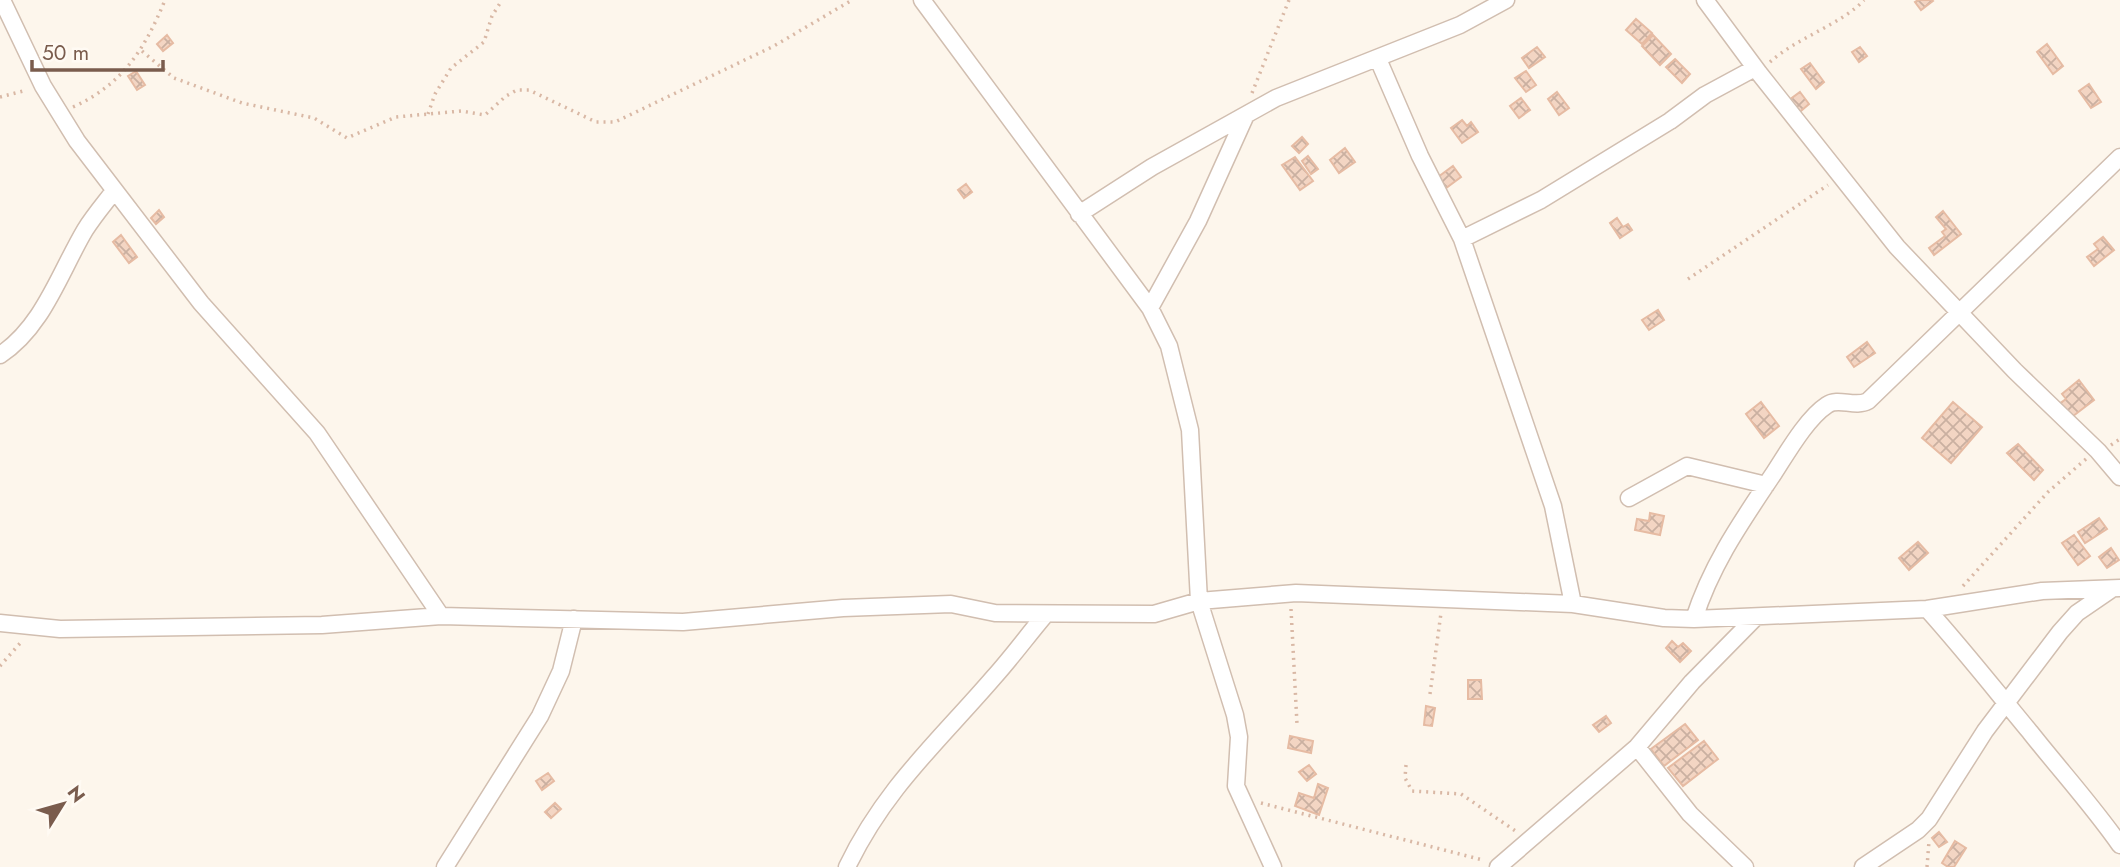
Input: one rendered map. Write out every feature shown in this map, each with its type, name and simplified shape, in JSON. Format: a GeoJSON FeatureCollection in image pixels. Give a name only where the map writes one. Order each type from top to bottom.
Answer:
{"type":"FeatureCollection","features":[{"type":"Feature","properties":{"kind":"street"},"geometry":{"type":"LineString","coordinates":[[2,0],[43,86],[77,141],[201,303],[317,433],[440,616]]}},
{"type":"Feature","properties":{"kind":"street"},"geometry":{"type":"LineString","coordinates":[[922,0],[1150,308],[1169,346],[1191,430],[1199,601],[1235,715],[1238,737],[1236,786],[1273,867]]}},
{"type":"Feature","properties":{"kind":"street"},"geometry":{"type":"LineString","coordinates":[[1079,214],[1152,167],[1276,98],[1461,25],[1506,0]]}},
{"type":"Feature","properties":{"kind":"street"},"geometry":{"type":"LineString","coordinates":[[1705,0],[1757,71],[1897,247],[2015,371],[2098,451],[2120,477]]}},
{"type":"Feature","properties":{"kind":"street"},"geometry":{"type":"LineString","coordinates":[[1378,59],[1420,156],[1462,239],[1553,506],[1573,604]]}},
{"type":"Feature","properties":{"kind":"street"},"geometry":{"type":"LineString","coordinates":[[1462,239],[1541,200],[1670,121],[1705,95],[1757,71]]}},
{"type":"Feature","properties":{"kind":"street"},"geometry":{"type":"LineString","coordinates":[[1150,308],[1198,220],[1245,117]]}},
{"type":"Feature","properties":{"kind":"street"},"geometry":{"type":"LineString","coordinates":[[1694,619],[1715,563],[1794,443],[1824,407],[1833,403],[1856,406],[1868,401],[2120,157]]}},
{"type":"Feature","properties":{"kind":"street"},"geometry":{"type":"LineString","coordinates":[[0,355],[16,341],[48,300],[85,230],[114,191]]}},
{"type":"Feature","properties":{"kind":"street"},"geometry":{"type":"LineString","coordinates":[[1629,498],[1687,466],[1766,485]]}},
{"type":"Feature","properties":{"kind":"street"},"geometry":{"type":"LineString","coordinates":[[0,623],[60,629],[322,625],[440,616],[683,622],[843,608],[951,604],[995,613],[1154,614],[1199,601],[1291,593],[1573,604],[1664,618],[1694,619],[1927,609],[2042,591],[2116,589]]}},
{"type":"Feature","properties":{"kind":"street"},"geometry":{"type":"LineString","coordinates":[[1863,867],[1918,831],[1929,819],[2007,700],[2077,613],[2116,589]]}},
{"type":"Feature","properties":{"kind":"street"},"geometry":{"type":"LineString","coordinates":[[1927,609],[2007,700],[2028,731],[2084,794],[2120,845]]}},
{"type":"Feature","properties":{"kind":"street"},"geometry":{"type":"LineString","coordinates":[[848,867],[873,816],[898,784],[995,676],[1045,615]]}},
{"type":"Feature","properties":{"kind":"street"},"geometry":{"type":"LineString","coordinates":[[1501,865],[1637,747],[1692,682],[1755,618]]}},
{"type":"Feature","properties":{"kind":"street"},"geometry":{"type":"LineString","coordinates":[[445,867],[540,716],[561,671],[574,619]]}},
{"type":"Feature","properties":{"kind":"street"},"geometry":{"type":"LineString","coordinates":[[1637,747],[1689,814],[1745,867]]}},
{"type":"Feature","properties":{"kind":"path"},"geometry":{"type":"LineString","coordinates":[[61,112],[94,97],[116,81],[142,51],[165,0]]}},
{"type":"Feature","properties":{"kind":"path"},"geometry":{"type":"LineString","coordinates":[[428,114],[435,94],[451,68],[484,42],[492,16],[502,0]]}},
{"type":"Feature","properties":{"kind":"path"},"geometry":{"type":"LineString","coordinates":[[142,51],[174,78],[242,103],[314,118],[346,138],[396,117],[461,111],[485,115],[517,90],[529,90],[596,122],[614,122],[774,46],[852,0]]}},
{"type":"Feature","properties":{"kind":"path"},"geometry":{"type":"LineString","coordinates":[[1245,117],[1259,71],[1289,0]]}},
{"type":"Feature","properties":{"kind":"path"},"geometry":{"type":"LineString","coordinates":[[1757,71],[1788,47],[1843,17],[1864,0]]}},
{"type":"Feature","properties":{"kind":"path"},"geometry":{"type":"LineString","coordinates":[[0,97],[43,86]]}},
{"type":"Feature","properties":{"kind":"path"},"geometry":{"type":"LineString","coordinates":[[1688,279],[1842,177]]}},
{"type":"Feature","properties":{"kind":"path"},"geometry":{"type":"LineString","coordinates":[[1946,607],[2048,492],[2098,451]]}},
{"type":"Feature","properties":{"kind":"path"},"geometry":{"type":"LineString","coordinates":[[1291,593],[1290,639],[1297,724]]}},
{"type":"Feature","properties":{"kind":"path"},"geometry":{"type":"LineString","coordinates":[[1430,694],[1444,597]]}},
{"type":"Feature","properties":{"kind":"path"},"geometry":{"type":"LineString","coordinates":[[0,666],[35,626]]}},
{"type":"Feature","properties":{"kind":"path"},"geometry":{"type":"LineString","coordinates":[[1406,765],[1405,778],[1412,790],[1461,794],[1530,840]]}},
{"type":"Feature","properties":{"kind":"path"},"geometry":{"type":"LineString","coordinates":[[1242,798],[1365,832],[1414,841],[1462,857],[1501,865]]}},
{"type":"Feature","properties":{"kind":"building"},"geometry":{"type":"Polygon","coordinates":[[[1933,1],[1921,10],[1915,2],[1933,1]]]}},
{"type":"Feature","properties":{"kind":"building"},"geometry":{"type":"Polygon","coordinates":[[[1636,19],[1652,33],[1642,44],[1626,30],[1636,19]]]}},
{"type":"Feature","properties":{"kind":"building"},"geometry":{"type":"Polygon","coordinates":[[[167,35],[173,43],[163,51],[157,44],[167,35]]]}},
{"type":"Feature","properties":{"kind":"building"},"geometry":{"type":"Polygon","coordinates":[[[1653,35],[1671,54],[1660,65],[1642,46],[1653,35]]]}},
{"type":"Feature","properties":{"kind":"building"},"geometry":{"type":"Polygon","coordinates":[[[2047,44],[2063,66],[2053,74],[2037,52],[2047,44]]]}},
{"type":"Feature","properties":{"kind":"building"},"geometry":{"type":"Polygon","coordinates":[[[1537,47],[1545,57],[1529,68],[1522,58],[1537,47]]]}},
{"type":"Feature","properties":{"kind":"building"},"geometry":{"type":"Polygon","coordinates":[[[1860,47],[1867,56],[1859,62],[1852,52],[1860,47]]]}},
{"type":"Feature","properties":{"kind":"building"},"geometry":{"type":"Polygon","coordinates":[[[1675,59],[1690,74],[1682,83],[1666,67],[1675,59]]]}},
{"type":"Feature","properties":{"kind":"building"},"geometry":{"type":"Polygon","coordinates":[[[1810,63],[1824,82],[1816,89],[1801,69],[1810,63]]]}},
{"type":"Feature","properties":{"kind":"building"},"geometry":{"type":"Polygon","coordinates":[[[136,71],[145,85],[137,90],[128,76],[136,71]]]}},
{"type":"Feature","properties":{"kind":"building"},"geometry":{"type":"Polygon","coordinates":[[[1526,71],[1536,85],[1526,92],[1515,78],[1526,71]]]}},
{"type":"Feature","properties":{"kind":"building"},"geometry":{"type":"Polygon","coordinates":[[[2089,84],[2101,102],[2091,108],[2079,91],[2089,84]]]}},
{"type":"Feature","properties":{"kind":"building"},"geometry":{"type":"Polygon","coordinates":[[[1557,92],[1569,108],[1559,115],[1548,99],[1557,92]]]}},
{"type":"Feature","properties":{"kind":"building"},"geometry":{"type":"Polygon","coordinates":[[[1800,92],[1809,104],[1795,116],[1785,103],[1800,92]]]}},
{"type":"Feature","properties":{"kind":"building"},"geometry":{"type":"Polygon","coordinates":[[[1521,98],[1530,110],[1519,118],[1510,106],[1521,98]]]}},
{"type":"Feature","properties":{"kind":"building"},"geometry":{"type":"Polygon","coordinates":[[[1462,120],[1467,126],[1471,122],[1478,132],[1462,143],[1451,128],[1462,120]]]}},
{"type":"Feature","properties":{"kind":"building"},"geometry":{"type":"Polygon","coordinates":[[[1302,137],[1308,144],[1299,153],[1292,146],[1302,137]]]}},
{"type":"Feature","properties":{"kind":"building"},"geometry":{"type":"Polygon","coordinates":[[[1345,148],[1355,162],[1339,173],[1330,160],[1345,148]]]}},
{"type":"Feature","properties":{"kind":"building"},"geometry":{"type":"Polygon","coordinates":[[[1308,156],[1318,169],[1311,174],[1302,161],[1308,156]]]}},
{"type":"Feature","properties":{"kind":"building"},"geometry":{"type":"Polygon","coordinates":[[[1295,157],[1313,181],[1300,190],[1282,165],[1295,157]]]}},
{"type":"Feature","properties":{"kind":"building"},"geometry":{"type":"Polygon","coordinates":[[[1453,166],[1461,177],[1442,191],[1434,180],[1453,166]]]}},
{"type":"Feature","properties":{"kind":"building"},"geometry":{"type":"Polygon","coordinates":[[[966,184],[972,192],[964,198],[958,190],[966,184]]]}},
{"type":"Feature","properties":{"kind":"building"},"geometry":{"type":"Polygon","coordinates":[[[159,210],[164,217],[156,224],[151,218],[159,210]]]}},
{"type":"Feature","properties":{"kind":"building"},"geometry":{"type":"Polygon","coordinates":[[[1943,211],[1961,234],[1934,255],[1929,248],[1945,236],[1942,232],[1946,229],[1936,217],[1943,211]]]}},
{"type":"Feature","properties":{"kind":"building"},"geometry":{"type":"Polygon","coordinates":[[[1617,218],[1623,227],[1628,224],[1632,230],[1620,238],[1610,223],[1617,218]]]}},
{"type":"Feature","properties":{"kind":"building"},"geometry":{"type":"Polygon","coordinates":[[[121,235],[137,257],[129,263],[113,242],[121,235]]]}},
{"type":"Feature","properties":{"kind":"building"},"geometry":{"type":"Polygon","coordinates":[[[2103,237],[2114,250],[2094,266],[2087,257],[2098,249],[2094,244],[2103,237]]]}},
{"type":"Feature","properties":{"kind":"building"},"geometry":{"type":"Polygon","coordinates":[[[1658,310],[1664,320],[1649,330],[1642,320],[1658,310]]]}},
{"type":"Feature","properties":{"kind":"building"},"geometry":{"type":"Polygon","coordinates":[[[1867,342],[1875,353],[1854,367],[1847,357],[1867,342]]]}},
{"type":"Feature","properties":{"kind":"building"},"geometry":{"type":"Polygon","coordinates":[[[2079,380],[2094,400],[2068,420],[2056,406],[2066,399],[2062,394],[2079,380]]]}},
{"type":"Feature","properties":{"kind":"building"},"geometry":{"type":"Polygon","coordinates":[[[1761,402],[1779,426],[1764,438],[1746,414],[1761,402]]]}},
{"type":"Feature","properties":{"kind":"building"},"geometry":{"type":"Polygon","coordinates":[[[1953,402],[1982,427],[1951,463],[1922,438],[1953,402]]]}},
{"type":"Feature","properties":{"kind":"building"},"geometry":{"type":"Polygon","coordinates":[[[2018,444],[2043,470],[2034,480],[2007,453],[2018,444]]]}},
{"type":"Feature","properties":{"kind":"building"},"geometry":{"type":"Polygon","coordinates":[[[1650,513],[1664,516],[1660,535],[1635,530],[1637,519],[1649,521],[1650,513]]]}},
{"type":"Feature","properties":{"kind":"building"},"geometry":{"type":"Polygon","coordinates":[[[2099,518],[2107,529],[2085,543],[2078,532],[2099,518]]]}},
{"type":"Feature","properties":{"kind":"building"},"geometry":{"type":"Polygon","coordinates":[[[2074,535],[2090,556],[2078,565],[2062,543],[2074,535]]]}},
{"type":"Feature","properties":{"kind":"building"},"geometry":{"type":"Polygon","coordinates":[[[1918,542],[1928,553],[1909,570],[1899,558],[1918,542]]]}},
{"type":"Feature","properties":{"kind":"building"},"geometry":{"type":"Polygon","coordinates":[[[2111,548],[2119,560],[2107,568],[2099,557],[2111,548]]]}},
{"type":"Feature","properties":{"kind":"building"},"geometry":{"type":"Polygon","coordinates":[[[1672,641],[1678,647],[1683,643],[1691,651],[1680,662],[1666,648],[1672,641]]]}},
{"type":"Feature","properties":{"kind":"building"},"geometry":{"type":"Polygon","coordinates":[[[1468,680],[1481,680],[1482,699],[1468,699],[1468,680]]]}},
{"type":"Feature","properties":{"kind":"building"},"geometry":{"type":"Polygon","coordinates":[[[1426,706],[1435,708],[1432,726],[1424,725],[1426,706]]]}},
{"type":"Feature","properties":{"kind":"building"},"geometry":{"type":"Polygon","coordinates":[[[1606,716],[1611,723],[1599,732],[1593,725],[1606,716]]]}},
{"type":"Feature","properties":{"kind":"building"},"geometry":{"type":"Polygon","coordinates":[[[1685,724],[1698,740],[1664,766],[1651,749],[1685,724]]]}},
{"type":"Feature","properties":{"kind":"building"},"geometry":{"type":"Polygon","coordinates":[[[1290,736],[1313,741],[1311,753],[1288,748],[1290,736]]]}},
{"type":"Feature","properties":{"kind":"building"},"geometry":{"type":"Polygon","coordinates":[[[1704,741],[1718,759],[1683,786],[1668,768],[1704,741]]]}},
{"type":"Feature","properties":{"kind":"building"},"geometry":{"type":"Polygon","coordinates":[[[1309,765],[1316,774],[1307,781],[1299,772],[1309,765]]]}},
{"type":"Feature","properties":{"kind":"building"},"geometry":{"type":"Polygon","coordinates":[[[548,773],[554,781],[542,790],[536,781],[548,773]]]}},
{"type":"Feature","properties":{"kind":"building"},"geometry":{"type":"Polygon","coordinates":[[[1318,784],[1328,788],[1319,815],[1295,806],[1299,793],[1314,798],[1318,784]]]}},
{"type":"Feature","properties":{"kind":"building"},"geometry":{"type":"Polygon","coordinates":[[[555,803],[561,809],[551,818],[545,812],[555,803]]]}},
{"type":"Feature","properties":{"kind":"building"},"geometry":{"type":"Polygon","coordinates":[[[1939,832],[1947,842],[1939,847],[1932,838],[1939,832]]]}},
{"type":"Feature","properties":{"kind":"building"},"geometry":{"type":"Polygon","coordinates":[[[1955,841],[1966,848],[1954,867],[1948,867],[1942,863],[1955,841]]]}}]}
